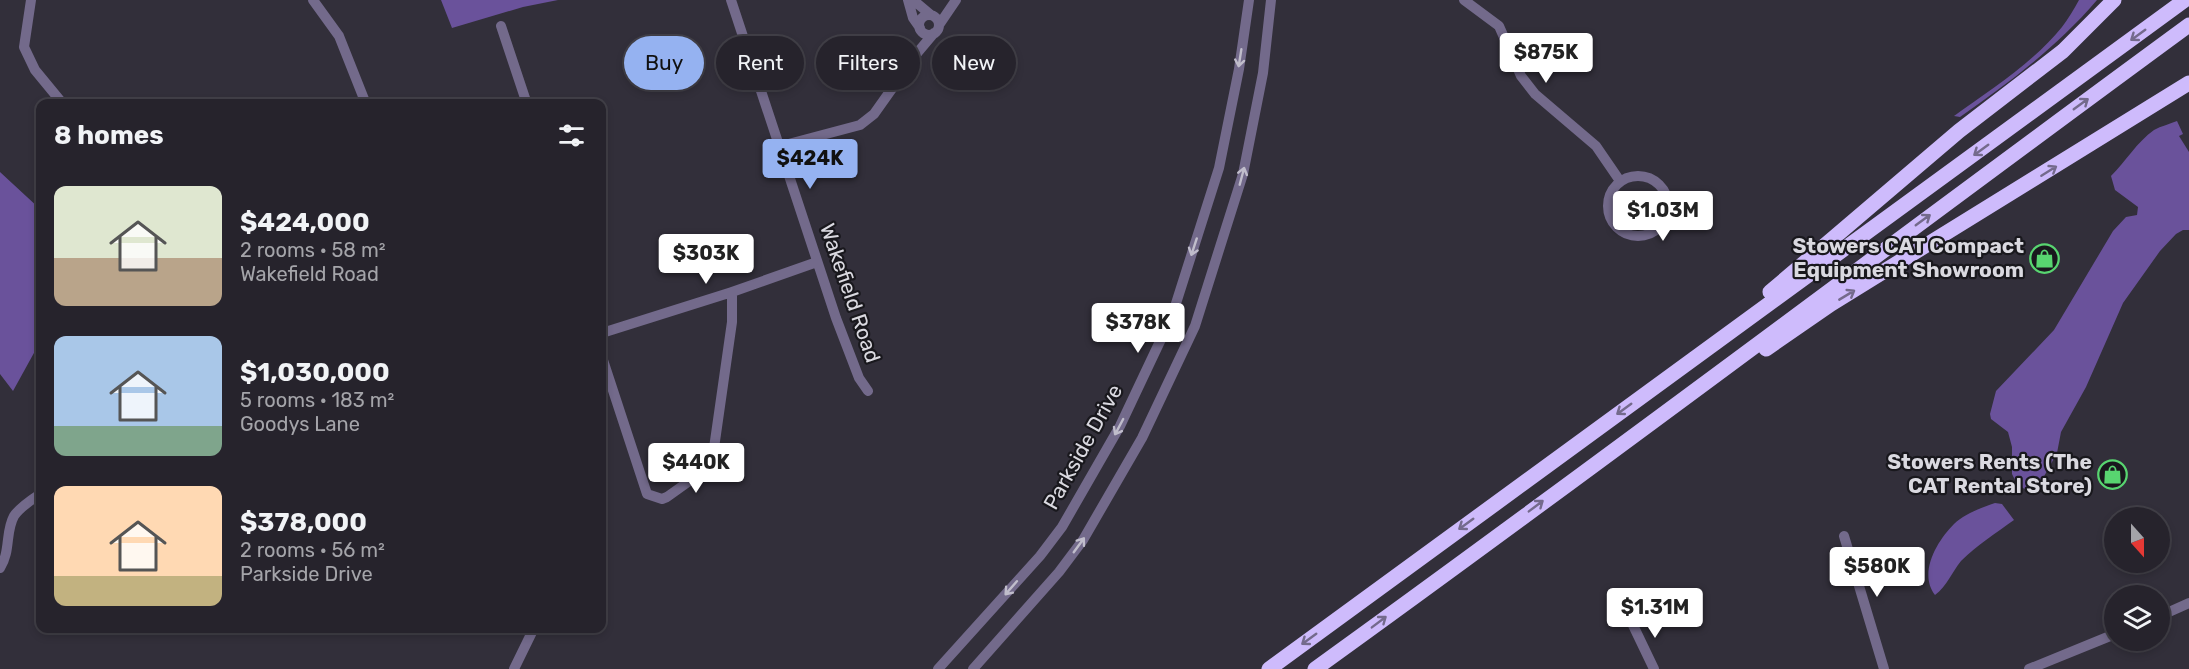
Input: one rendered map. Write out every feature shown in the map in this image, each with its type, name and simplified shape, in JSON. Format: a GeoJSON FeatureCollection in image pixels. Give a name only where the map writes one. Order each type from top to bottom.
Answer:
{"type":"FeatureCollection","features":[{"type":"Feature","properties":{"kind":"highway"},"geometry":{"type":"LineString","coordinates":[[1671,375],[1696,351],[1793,274],[1959,131],[2063,51],[2114,0]]}},
{"type":"Feature","properties":{"kind":"highway"},"geometry":{"type":"LineString","coordinates":[[1269,669],[2185,0]]}},
{"type":"Feature","properties":{"kind":"highway"},"geometry":{"type":"LineString","coordinates":[[1315,669],[1709,382],[1910,230],[2189,25]]}},
{"type":"Feature","properties":{"kind":"highway"},"geometry":{"type":"LineString","coordinates":[[1709,382],[1778,342],[1831,304],[2189,83]]}},
{"type":"Feature","properties":{"kind":"street"},"geometry":{"type":"LineString","coordinates":[[31,0],[24,47],[34,70],[58,99]]}},
{"type":"Feature","properties":{"kind":"street"},"geometry":{"type":"LineString","coordinates":[[313,0],[339,36],[364,99]]}},
{"type":"Feature","properties":{"kind":"street","name":"Wakefield Road"},"geometry":{"type":"LineString","coordinates":[[731,0],[781,146],[817,262],[859,378],[868,391]]}},
{"type":"Feature","properties":{"kind":"street"},"geometry":{"type":"LineString","coordinates":[[908,0],[913,18],[926,34],[934,22],[955,1]]}},
{"type":"Feature","properties":{"kind":"street"},"geometry":{"type":"LineString","coordinates":[[913,0],[934,22]]}},
{"type":"Feature","properties":{"kind":"street","name":"Parkside Drive"},"geometry":{"type":"LineString","coordinates":[[938,669],[1033,563],[1062,527],[1120,426],[1172,316],[1219,168],[1239,69],[1249,0]]}},
{"type":"Feature","properties":{"kind":"street"},"geometry":{"type":"LineString","coordinates":[[973,669],[1059,572],[1083,540],[1142,438],[1195,326],[1243,174],[1263,73],[1271,0]]}},
{"type":"Feature","properties":{"kind":"street"},"geometry":{"type":"LineString","coordinates":[[1464,0],[1499,26],[1521,76],[1535,94],[1596,146],[1620,181]]}},
{"type":"Feature","properties":{"kind":"street"},"geometry":{"type":"LineString","coordinates":[[919,36],[921,19],[934,22]]}},
{"type":"Feature","properties":{"kind":"street"},"geometry":{"type":"LineString","coordinates":[[920,48],[934,22]]}},
{"type":"Feature","properties":{"kind":"street"},"geometry":{"type":"LineString","coordinates":[[501,26],[525,99]]}},
{"type":"Feature","properties":{"kind":"street"},"geometry":{"type":"LineString","coordinates":[[781,146],[860,125],[874,114],[891,90]]}},
{"type":"Feature","properties":{"kind":"street"},"geometry":{"type":"LineString","coordinates":[[1641,176],[1651,178],[1659,184],[1668,203],[1667,214],[1656,230],[1638,236],[1625,233],[1613,224],[1607,206],[1613,188],[1620,181],[1641,176]]}},
{"type":"Feature","properties":{"kind":"street"},"geometry":{"type":"LineString","coordinates":[[606,332],[732,292],[817,262]]}},
{"type":"Feature","properties":{"kind":"street"},"geometry":{"type":"LineString","coordinates":[[606,369],[647,494],[662,499],[667,497],[709,467],[712,462],[732,322],[732,292]]}},
{"type":"Feature","properties":{"kind":"street"},"geometry":{"type":"LineString","coordinates":[[0,568],[7,556],[13,518],[20,509],[36,497]]}},
{"type":"Feature","properties":{"kind":"street"},"geometry":{"type":"LineString","coordinates":[[1844,536],[1884,669]]}},
{"type":"Feature","properties":{"kind":"street"},"geometry":{"type":"LineString","coordinates":[[2170,612],[2189,603]]}},
{"type":"Feature","properties":{"kind":"street"},"geometry":{"type":"LineString","coordinates":[[1631,621],[1654,669]]}},
{"type":"Feature","properties":{"kind":"street"},"geometry":{"type":"LineString","coordinates":[[514,669],[532,633]]}},
{"type":"Feature","properties":{"kind":"street"},"geometry":{"type":"LineString","coordinates":[[2029,669],[2104,638]]}},
{"type":"Feature","properties":{"kind":"shaded area"},"geometry":{"type":"Polygon","coordinates":[[[441,0],[558,0],[523,7],[452,28],[441,0]]]}},
{"type":"Feature","properties":{"kind":"shaded area"},"geometry":{"type":"Polygon","coordinates":[[[2079,0],[2097,0],[2066,33],[2032,63],[1960,117],[1954,116],[2011,75],[2051,40],[2079,0]]]}},
{"type":"Feature","properties":{"kind":"shaded area"},"geometry":{"type":"Polygon","coordinates":[[[2177,121],[2183,134],[2179,136],[2189,152],[2189,230],[2176,234],[2160,251],[2123,303],[2086,387],[2061,432],[2057,453],[2042,480],[2032,489],[2026,490],[2017,484],[2012,474],[2012,447],[2008,432],[1991,419],[1990,414],[1996,391],[2054,330],[2113,231],[2126,217],[2137,215],[2138,207],[2115,190],[2111,176],[2148,135],[2177,121]]]}},
{"type":"Feature","properties":{"kind":"shaded area"},"geometry":{"type":"Polygon","coordinates":[[[0,172],[36,205],[36,349],[13,391],[0,374],[0,172]]]}},
{"type":"Feature","properties":{"kind":"shaded area"},"geometry":{"type":"Polygon","coordinates":[[[1995,503],[2002,504],[2014,520],[1980,544],[1961,561],[1935,595],[1928,577],[1929,567],[1941,539],[1963,517],[1995,503]]]}},
{"type":"Feature","properties":{"kind":"place","name":"Stowers CAT Compact Equipment Showroom"},"geometry":{"type":"Point","coordinates":[2045,258]}},
{"type":"Feature","properties":{"kind":"place","name":"Stowers Rents (The CAT Rental Store)"},"geometry":{"type":"Point","coordinates":[2113,474]}}]}
